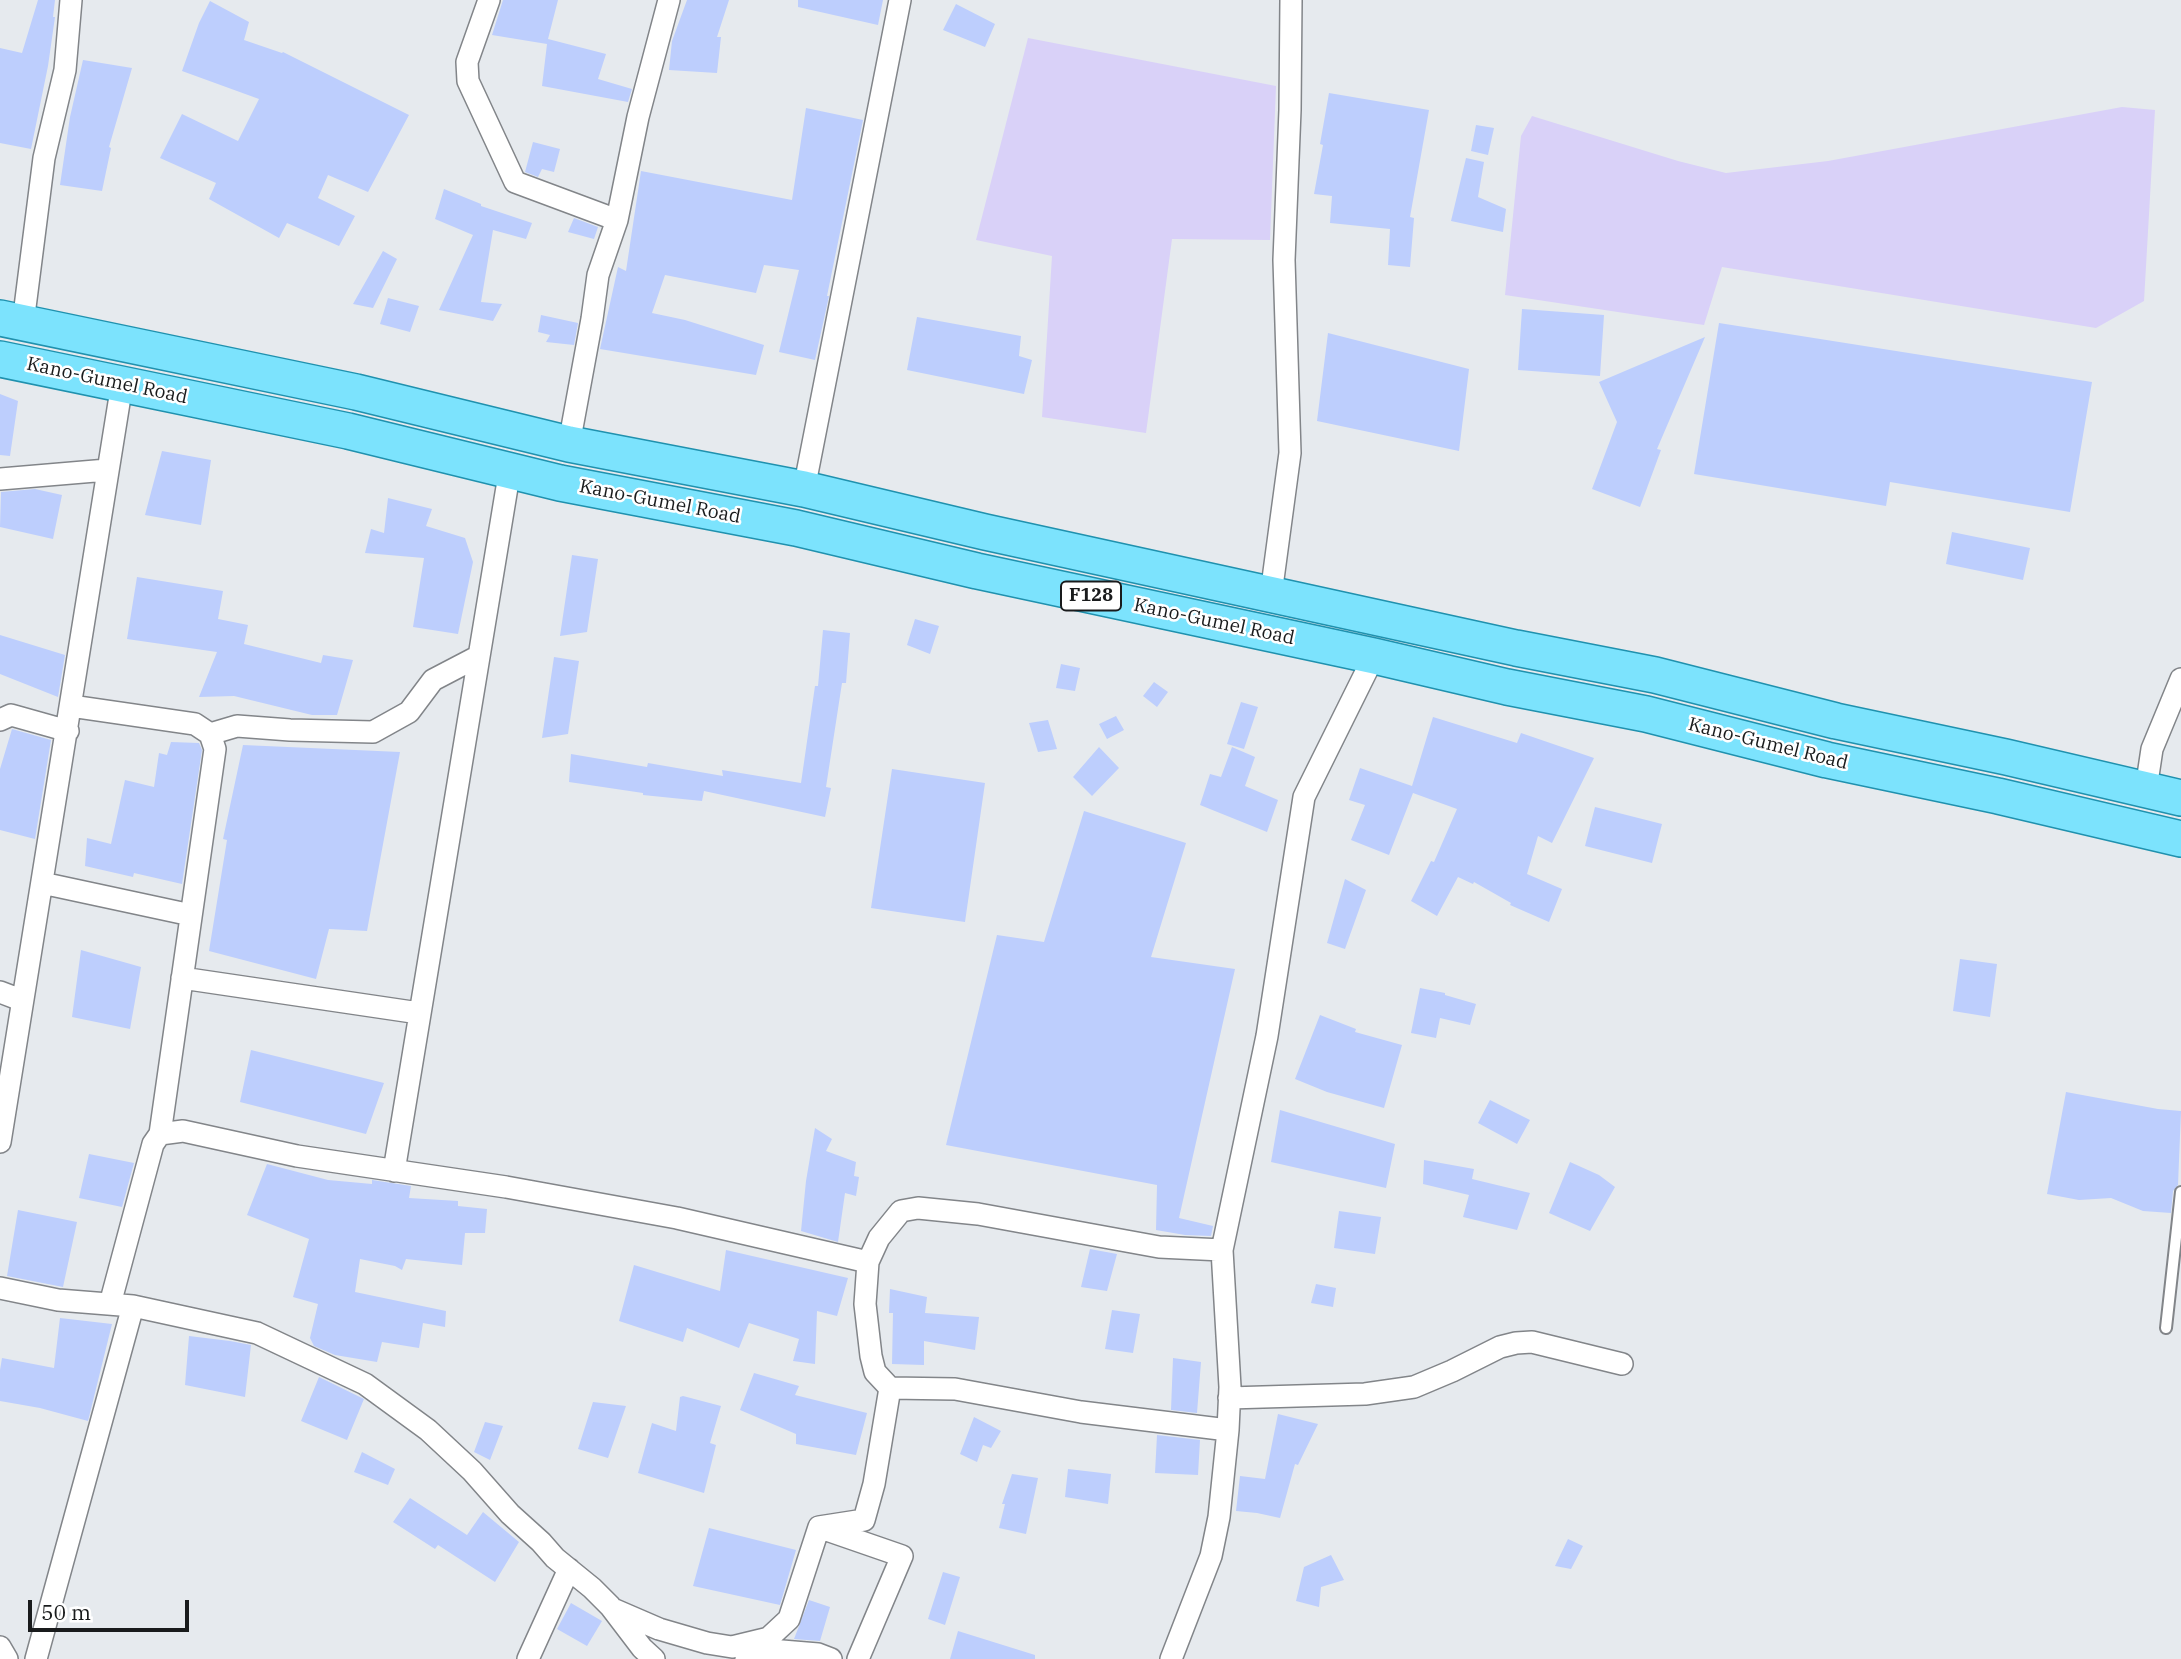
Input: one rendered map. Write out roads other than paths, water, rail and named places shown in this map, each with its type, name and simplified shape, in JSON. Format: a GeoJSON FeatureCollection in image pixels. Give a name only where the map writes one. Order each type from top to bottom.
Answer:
{"type":"FeatureCollection","features":[{"type":"Feature","properties":{"kind":"main road","name":"Kano-Gumel Road"},"geometry":{"type":"LineString","coordinates":[[11,321],[356,392],[569,444],[804,489],[985,533],[1516,648],[1655,675],[1836,721],[2181,798]]}},
{"type":"Feature","properties":{"kind":"main road","name":"Kano-Gumel Road"},"geometry":{"type":"LineString","coordinates":[[0,359],[348,431],[560,483],[796,528],[977,571],[1507,687],[1646,714],[1827,760],[1998,796],[2181,839]]}},
{"type":"Feature","properties":{"kind":"main road"},"geometry":{"type":"LineString","coordinates":[[1998,796],[2006,757]]}},
{"type":"Feature","properties":{"kind":"street"},"geometry":{"type":"LineString","coordinates":[[11,321],[65,70],[71,0]]}},
{"type":"Feature","properties":{"kind":"street"},"geometry":{"type":"LineString","coordinates":[[489,0],[467,62],[468,81],[515,182],[617,220]]}},
{"type":"Feature","properties":{"kind":"street"},"geometry":{"type":"LineString","coordinates":[[569,444],[598,275],[617,220],[638,117],[669,0]]}},
{"type":"Feature","properties":{"kind":"street"},"geometry":{"type":"LineString","coordinates":[[804,489],[900,0]]}},
{"type":"Feature","properties":{"kind":"street"},"geometry":{"type":"LineString","coordinates":[[1271,594],[1290,453],[1284,260],[1291,0]]}},
{"type":"Feature","properties":{"kind":"street"},"geometry":{"type":"LineString","coordinates":[[0,1142],[122,384]]}},
{"type":"Feature","properties":{"kind":"street"},"geometry":{"type":"LineString","coordinates":[[0,479],[107,470]]}},
{"type":"Feature","properties":{"kind":"street"},"geometry":{"type":"LineString","coordinates":[[394,1171],[510,470]]}},
{"type":"Feature","properties":{"kind":"street"},"geometry":{"type":"LineString","coordinates":[[210,734],[237,726],[373,732],[409,712],[433,680],[479,656]]}},
{"type":"Feature","properties":{"kind":"street"},"geometry":{"type":"LineString","coordinates":[[1171,1659],[1211,1556],[1219,1517],[1229,1398],[1222,1250],[1267,1036],[1304,797],[1374,656]]}},
{"type":"Feature","properties":{"kind":"street"},"geometry":{"type":"LineString","coordinates":[[2146,789],[2152,749],[2181,679]]}},
{"type":"Feature","properties":{"kind":"street"},"geometry":{"type":"LineString","coordinates":[[71,706],[195,724],[210,734],[215,750],[160,1134],[153,1144],[110,1304]]}},
{"type":"Feature","properties":{"kind":"street"},"geometry":{"type":"LineString","coordinates":[[0,720],[11,715],[68,731]]}},
{"type":"Feature","properties":{"kind":"street"},"geometry":{"type":"LineString","coordinates":[[42,883],[191,915]]}},
{"type":"Feature","properties":{"kind":"street"},"geometry":{"type":"LineString","coordinates":[[181,978],[419,1013]]}},
{"type":"Feature","properties":{"kind":"street"},"geometry":{"type":"LineString","coordinates":[[0,992],[21,1000]]}},
{"type":"Feature","properties":{"kind":"street"},"geometry":{"type":"LineString","coordinates":[[160,1134],[183,1131],[297,1156],[506,1187],[677,1218],[868,1262]]}},
{"type":"Feature","properties":{"kind":"street"},"geometry":{"type":"LineString","coordinates":[[1222,1250],[1159,1247],[978,1214],[923,1207],[901,1211],[879,1238],[868,1262],[865,1304],[875,1372],[890,1388],[955,1388],[1082,1412],[1228,1430]]}},
{"type":"Feature","properties":{"kind":"street"},"geometry":{"type":"LineString","coordinates":[[0,1288],[58,1300],[133,1306],[257,1333],[365,1384],[428,1430],[472,1471],[510,1514],[555,1558],[592,1588],[654,1659]]}},
{"type":"Feature","properties":{"kind":"street"},"geometry":{"type":"LineString","coordinates":[[36,1659],[133,1306]]}},
{"type":"Feature","properties":{"kind":"street"},"geometry":{"type":"LineString","coordinates":[[1229,1398],[1365,1394],[1414,1387],[1500,1347],[1516,1343],[1532,1342],[1622,1364]]}},
{"type":"Feature","properties":{"kind":"street"},"geometry":{"type":"LineString","coordinates":[[819,1527],[864,1520],[874,1484],[890,1388]]}},
{"type":"Feature","properties":{"kind":"street"},"geometry":{"type":"LineString","coordinates":[[747,1658],[789,1619],[819,1527]]}},
{"type":"Feature","properties":{"kind":"street"},"geometry":{"type":"LineString","coordinates":[[819,1527],[902,1556],[858,1659]]}},
{"type":"Feature","properties":{"kind":"street"},"geometry":{"type":"LineString","coordinates":[[528,1659],[569,1569]]}},
{"type":"Feature","properties":{"kind":"street"},"geometry":{"type":"LineString","coordinates":[[613,1610],[659,1629],[707,1643],[732,1647],[768,1639]]}},
{"type":"Feature","properties":{"kind":"street"},"geometry":{"type":"LineString","coordinates":[[0,1647],[8,1659]]}},
{"type":"Feature","properties":{"kind":"street"},"geometry":{"type":"LineString","coordinates":[[747,1658],[782,1651],[818,1654],[831,1659]]}},
{"type":"Feature","properties":{"kind":"lane"},"geometry":{"type":"LineString","coordinates":[[2166,1328],[2181,1192]]}}]}
